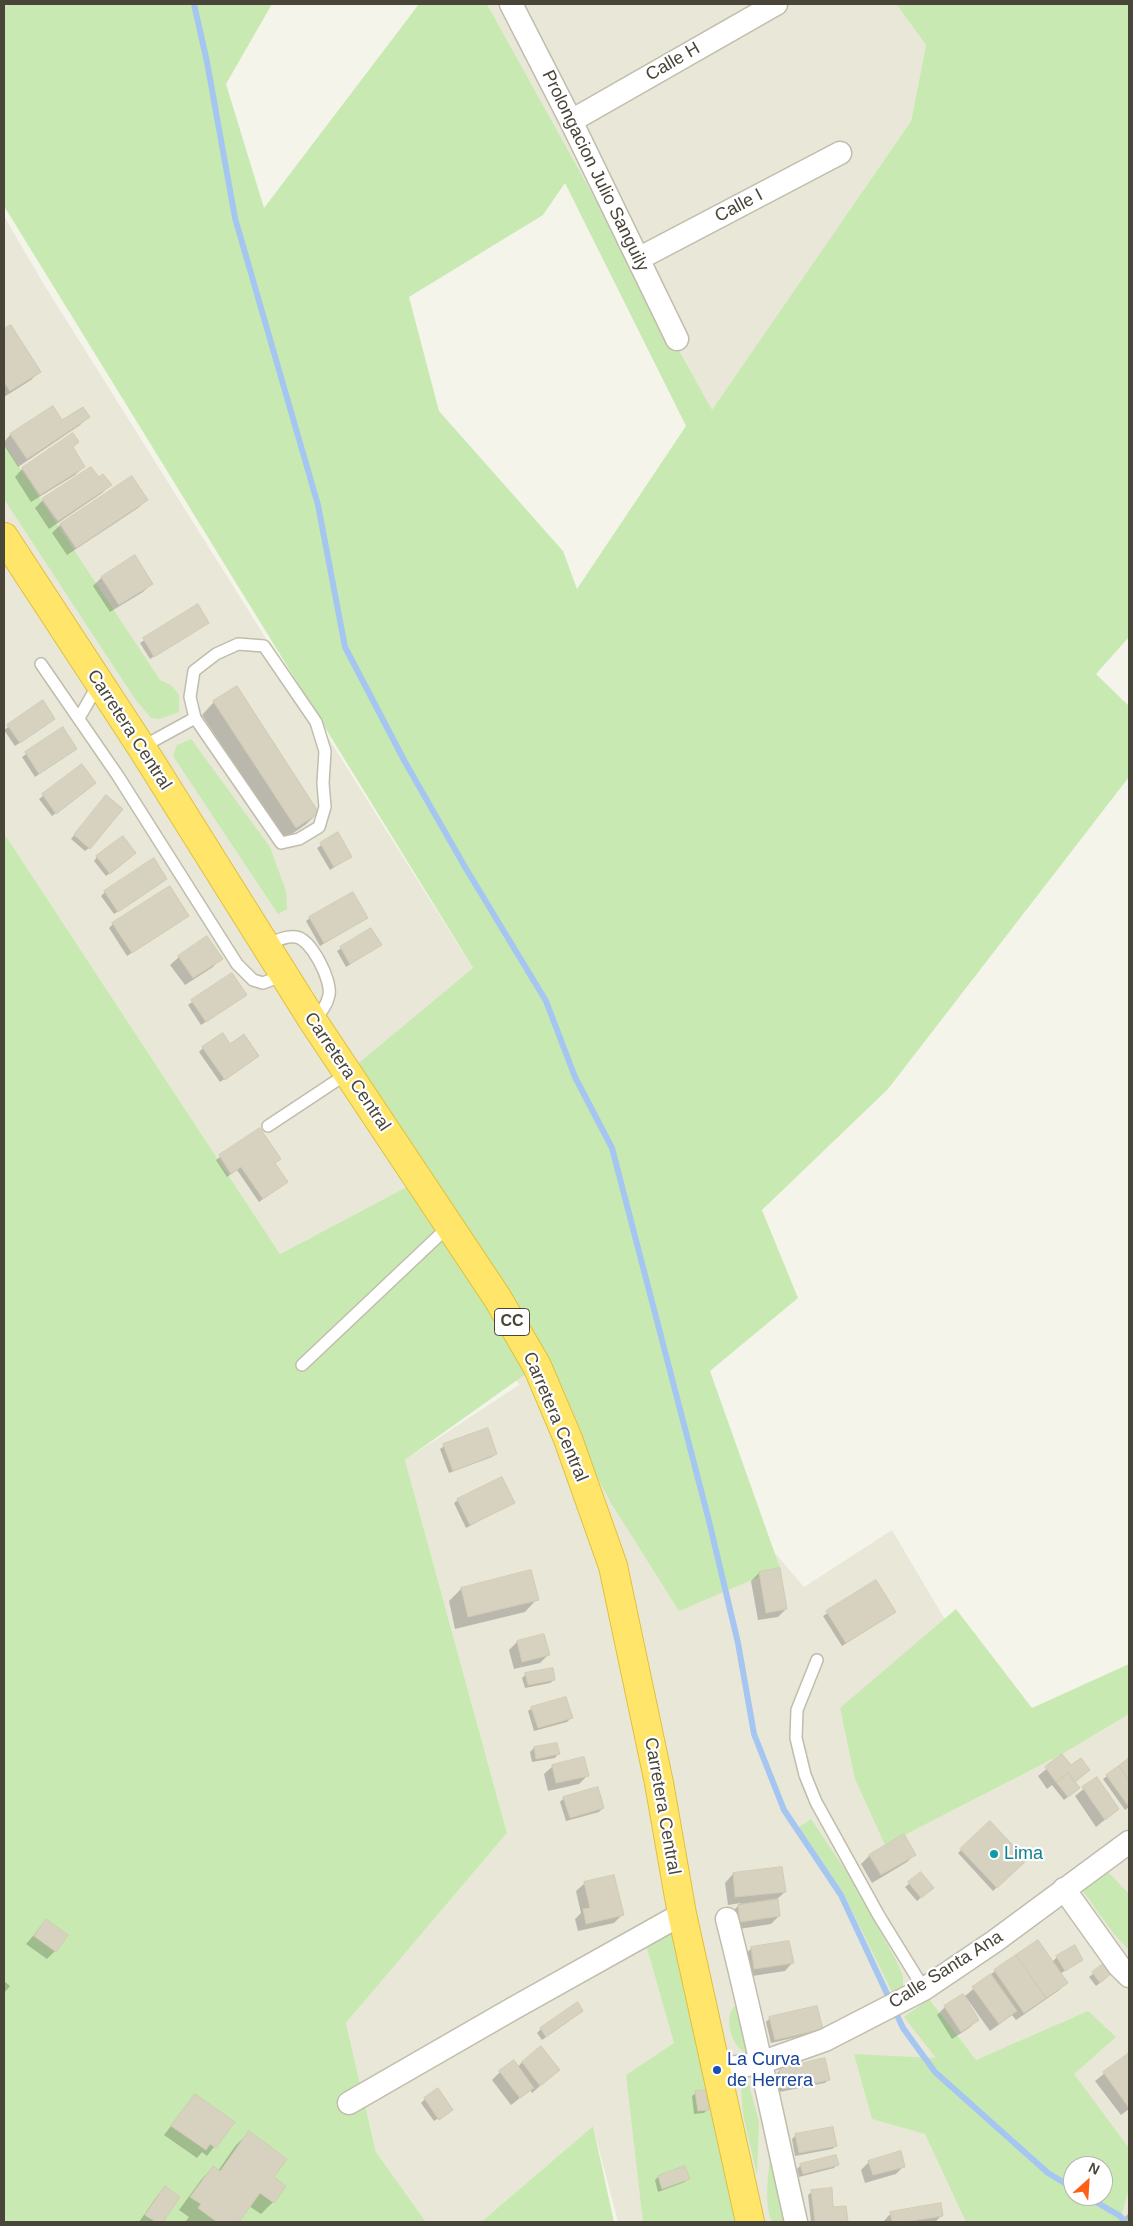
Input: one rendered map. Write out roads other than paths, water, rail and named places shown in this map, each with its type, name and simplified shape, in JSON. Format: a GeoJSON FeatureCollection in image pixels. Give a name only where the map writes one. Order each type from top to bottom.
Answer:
{"type":"FeatureCollection","features":[{"type":"Feature","properties":{"kind":"highway","name":"Carretera Central"},"geometry":{"type":"LineString","coordinates":[[4,537],[142,748],[313,1021],[498,1299],[537,1366],[568,1439],[613,1566],[659,1784],[682,1914],[750,2222]]}},
{"type":"Feature","properties":{"kind":"street","name":"Prolongacion Julio Sanguily"},"geometry":{"type":"LineString","coordinates":[[512,4],[677,339]]}},
{"type":"Feature","properties":{"kind":"street","name":"Calle H"},"geometry":{"type":"LineString","coordinates":[[571,121],[776,4]]}},
{"type":"Feature","properties":{"kind":"street","name":"Calle I"},"geometry":{"type":"LineString","coordinates":[[638,259],[840,153]]}},
{"type":"Feature","properties":{"kind":"street","name":"Calle Santa Ana"},"geometry":{"type":"LineString","coordinates":[[717,2070],[760,2063],[825,2040],[918,1992],[1129,1842]]}},
{"type":"Feature","properties":{"kind":"street"},"geometry":{"type":"LineString","coordinates":[[1064,1890],[1119,1966],[1129,1976]]}},
{"type":"Feature","properties":{"kind":"street"},"geometry":{"type":"LineString","coordinates":[[350,2103],[682,1914]]}},
{"type":"Feature","properties":{"kind":"street"},"geometry":{"type":"LineString","coordinates":[[727,1919],[754,2026],[760,2063],[796,2222]]}},
{"type":"Feature","properties":{"kind":"lane"},"geometry":{"type":"LineString","coordinates":[[238,644],[264,646],[316,722],[325,751],[323,783],[325,807],[319,827],[299,839],[280,843],[195,718],[190,697],[194,671],[216,654],[238,644]]}},
{"type":"Feature","properties":{"kind":"lane"},"geometry":{"type":"LineString","coordinates":[[41,664],[118,776],[237,964],[253,980],[263,983],[284,975]]}},
{"type":"Feature","properties":{"kind":"lane"},"geometry":{"type":"LineString","coordinates":[[79,718],[99,683]]}},
{"type":"Feature","properties":{"kind":"lane"},"geometry":{"type":"LineString","coordinates":[[142,748],[195,718]]}},
{"type":"Feature","properties":{"kind":"lane"},"geometry":{"type":"LineString","coordinates":[[266,946],[284,938],[298,937],[318,957],[330,992],[327,1005],[313,1021]]}},
{"type":"Feature","properties":{"kind":"lane"},"geometry":{"type":"LineString","coordinates":[[268,1126],[348,1072]]}},
{"type":"Feature","properties":{"kind":"lane"},"geometry":{"type":"LineString","coordinates":[[302,1365],[448,1226]]}},
{"type":"Feature","properties":{"kind":"lane"},"geometry":{"type":"LineString","coordinates":[[817,1660],[797,1710],[796,1738],[805,1775],[816,1802],[879,1916],[918,1992]]}},
{"type":"Feature","properties":{"kind":"waterway"},"geometry":{"type":"LineString","coordinates":[[194,4],[207,62],[235,218],[318,505],[345,647],[405,762],[465,867],[546,1001],[575,1077],[612,1148],[708,1517],[738,1643],[754,1734],[784,1810],[841,1895],[903,2028],[935,2072],[1048,2173],[1063,2182]]}},
{"type":"Feature","properties":{"kind":"waterway"},"geometry":{"type":"LineString","coordinates":[[1103,2206],[1120,2216],[1125,2222]]}},
{"type":"Feature","properties":{"kind":"place","name":"Lima"},"geometry":{"type":"Point","coordinates":[994,1854]}},
{"type":"Feature","properties":{"kind":"place","name":"La Curva de Herrera"},"geometry":{"type":"Point","coordinates":[717,2070]}}]}
